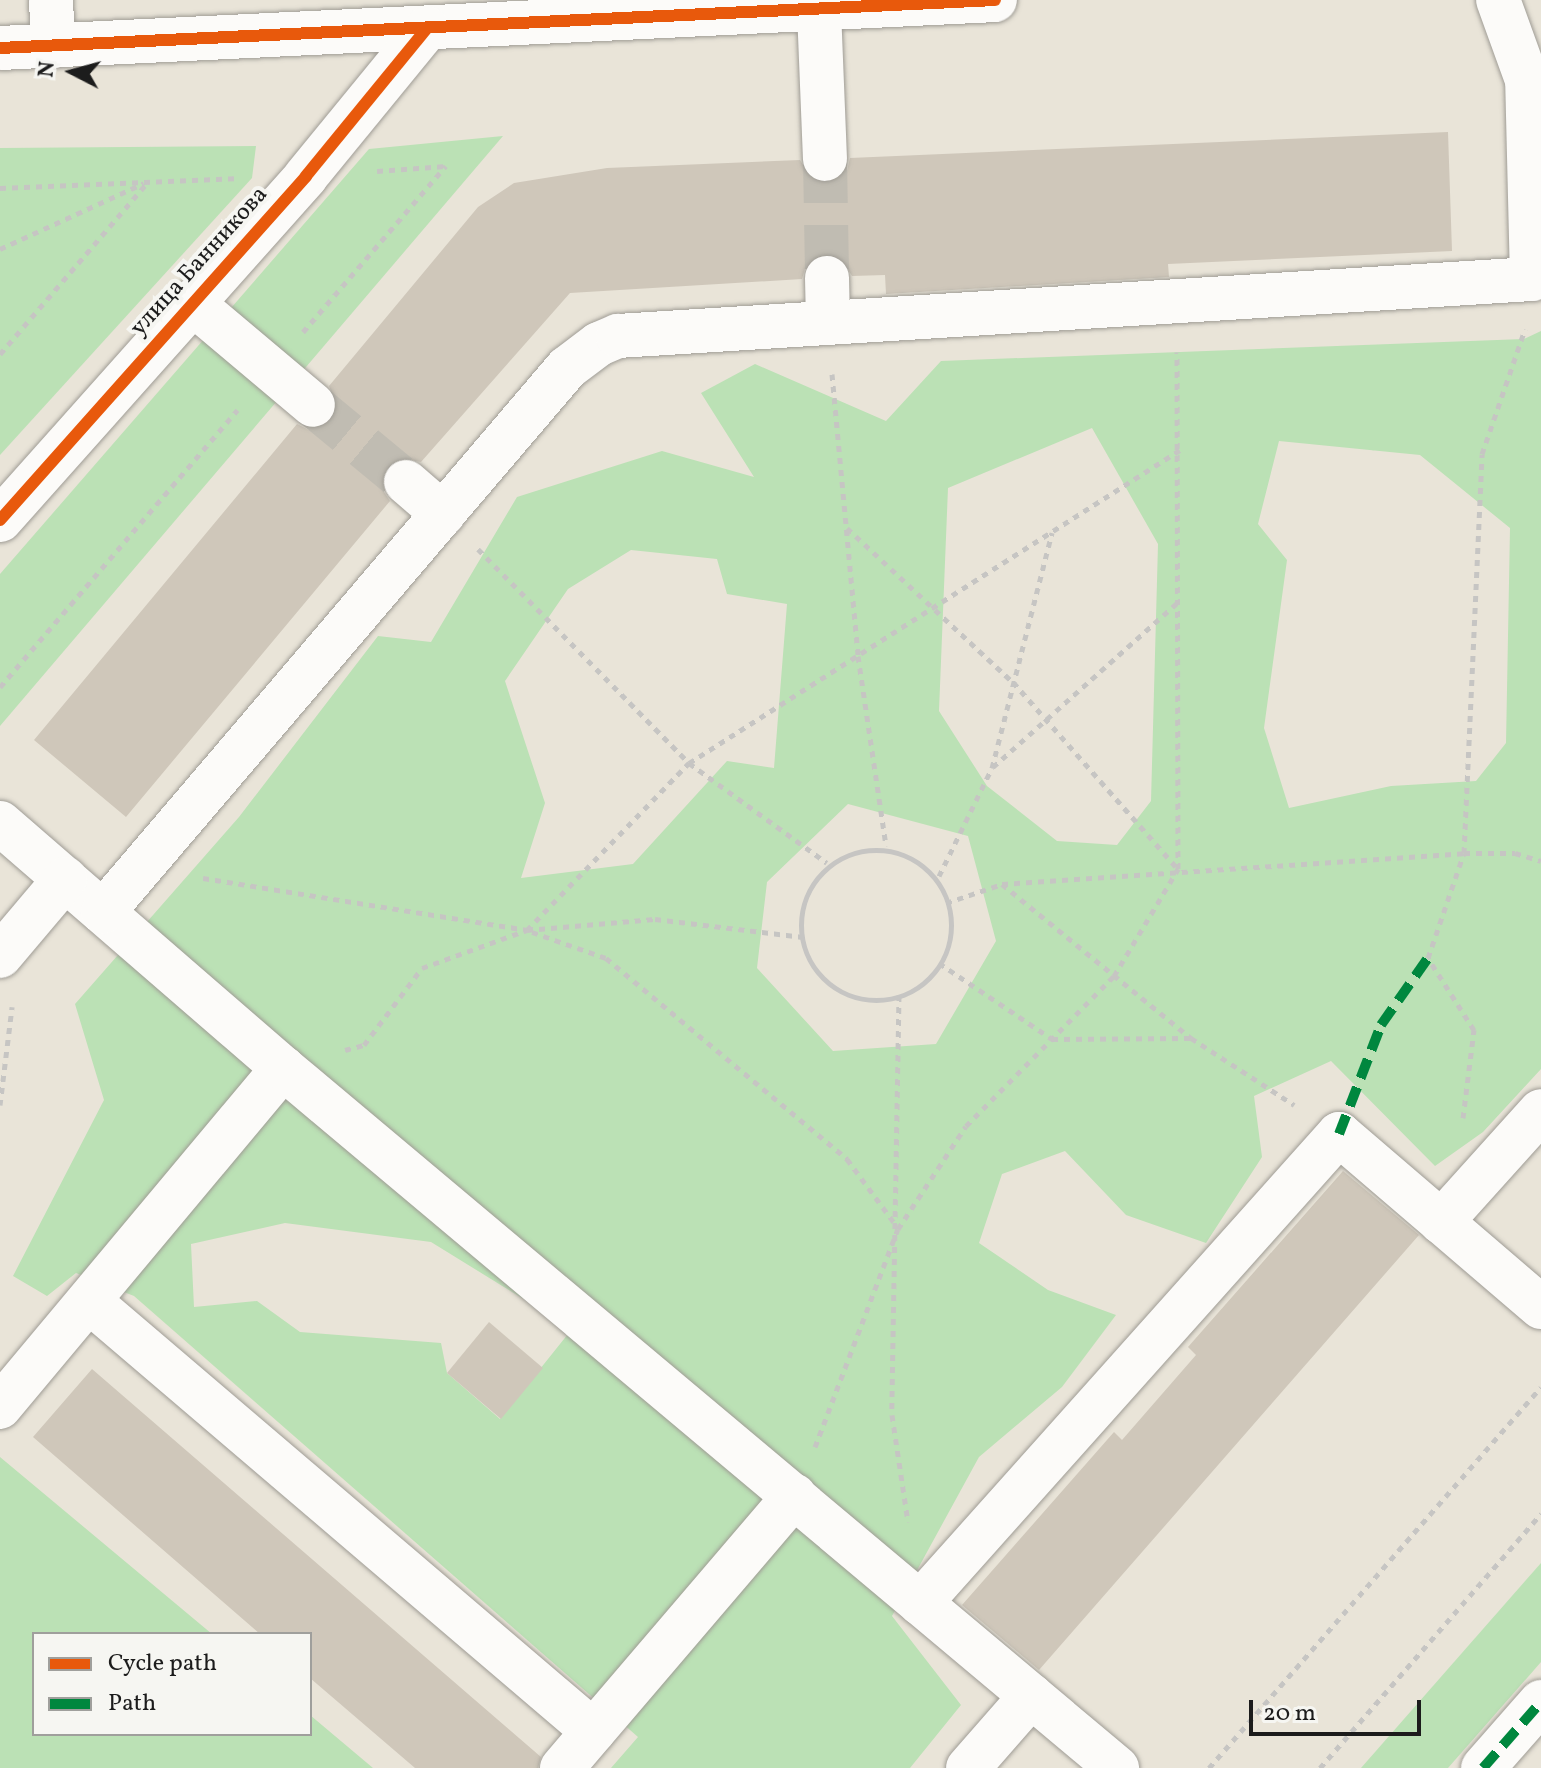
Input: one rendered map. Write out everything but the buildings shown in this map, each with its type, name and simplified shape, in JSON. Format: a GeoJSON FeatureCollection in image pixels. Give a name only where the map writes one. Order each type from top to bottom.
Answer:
{"type":"FeatureCollection","features":[{"type":"Feature","properties":{"kind":"street"},"geometry":{"type":"LineString","coordinates":[[51,0],[53,46]]}},
{"type":"Feature","properties":{"kind":"street"},"geometry":{"type":"LineString","coordinates":[[0,48],[995,0]]}},
{"type":"Feature","properties":{"kind":"street"},"geometry":{"type":"LineString","coordinates":[[103,912],[567,368],[599,344],[618,336],[1536,279],[1527,80],[1498,0]]}},
{"type":"Feature","properties":{"kind":"street"},"geometry":{"type":"LineString","coordinates":[[819,10],[825,159]]}},
{"type":"Feature","properties":{"kind":"street","name":"улица Банникова"},"geometry":{"type":"LineString","coordinates":[[0,520],[306,176],[427,28]]}},
{"type":"Feature","properties":{"kind":"street"},"geometry":{"type":"LineString","coordinates":[[827,278],[828,323]]}},
{"type":"Feature","properties":{"kind":"street"},"geometry":{"type":"LineString","coordinates":[[192,303],[313,405]]}},
{"type":"Feature","properties":{"kind":"street"},"geometry":{"type":"LineString","coordinates":[[406,482],[443,514]]}},
{"type":"Feature","properties":{"kind":"street"},"geometry":{"type":"LineString","coordinates":[[0,823],[283,1068],[1117,1768]]}},
{"type":"Feature","properties":{"kind":"street"},"geometry":{"type":"LineString","coordinates":[[0,956],[65,879]]}},
{"type":"Feature","properties":{"kind":"street"},"geometry":{"type":"LineString","coordinates":[[0,1407],[283,1068]]}},
{"type":"Feature","properties":{"kind":"street"},"geometry":{"type":"LineString","coordinates":[[1453,1209],[1541,1111]]}},
{"type":"Feature","properties":{"kind":"street"},"geometry":{"type":"LineString","coordinates":[[920,1603],[1339,1134],[1453,1209],[1541,1307]]}},
{"type":"Feature","properties":{"kind":"street"},"geometry":{"type":"LineString","coordinates":[[89,1301],[593,1731]]}},
{"type":"Feature","properties":{"kind":"street"},"geometry":{"type":"LineString","coordinates":[[562,1768],[794,1496]]}},
{"type":"Feature","properties":{"kind":"street"},"geometry":{"type":"LineString","coordinates":[[968,1768],[1031,1696]]}},
{"type":"Feature","properties":{"kind":"street"},"geometry":{"type":"LineString","coordinates":[[1483,1768],[1541,1702]]}},
{"type":"Feature","properties":{"kind":"path"},"geometry":{"type":"LineString","coordinates":[[0,188],[306,176],[446,166],[0,687]]}},
{"type":"Feature","properties":{"kind":"path"},"geometry":{"type":"LineString","coordinates":[[0,249],[149,181]]}},
{"type":"Feature","properties":{"kind":"path"},"geometry":{"type":"LineString","coordinates":[[0,354],[149,181]]}},
{"type":"Feature","properties":{"kind":"path"},"geometry":{"type":"LineString","coordinates":[[1453,1209],[1462,1090],[1474,1030],[1428,958],[1464,853],[1482,454],[1524,339],[1536,279]]}},
{"type":"Feature","properties":{"kind":"path"},"geometry":{"type":"LineString","coordinates":[[794,1496],[898,1229],[966,1126],[1114,976],[1178,869],[1180,450],[1176,353],[1247,297]]}},
{"type":"Feature","properties":{"kind":"path"},"geometry":{"type":"LineString","coordinates":[[828,323],[858,656],[886,846]]}},
{"type":"Feature","properties":{"kind":"path"},"geometry":{"type":"LineString","coordinates":[[527,930],[689,763],[1180,450]]}},
{"type":"Feature","properties":{"kind":"path"},"geometry":{"type":"LineString","coordinates":[[443,514],[689,763],[827,863]]}},
{"type":"Feature","properties":{"kind":"path"},"geometry":{"type":"LineString","coordinates":[[846,527],[1013,682],[1178,869]]}},
{"type":"Feature","properties":{"kind":"path"},"geometry":{"type":"LineString","coordinates":[[939,876],[886,846],[827,863],[797,915],[814,974],[866,1004],[925,988],[955,935],[939,876],[992,768],[1052,532]]}},
{"type":"Feature","properties":{"kind":"path"},"geometry":{"type":"LineString","coordinates":[[992,768],[1179,601]]}},
{"type":"Feature","properties":{"kind":"path"},"geometry":{"type":"LineString","coordinates":[[946,903],[1002,884],[1178,869],[1464,853],[1515,853],[1541,861]]}},
{"type":"Feature","properties":{"kind":"path"},"geometry":{"type":"LineString","coordinates":[[197,880],[211,875],[527,930],[606,958],[847,1159],[898,1229]]}},
{"type":"Feature","properties":{"kind":"path"},"geometry":{"type":"LineString","coordinates":[[1002,884],[1191,1038],[1339,1134]]}},
{"type":"Feature","properties":{"kind":"path"},"geometry":{"type":"LineString","coordinates":[[283,1068],[364,1045],[422,968],[527,930],[655,919],[803,937]]}},
{"type":"Feature","properties":{"kind":"path"},"geometry":{"type":"LineString","coordinates":[[939,963],[1052,1039],[1191,1038]]}},
{"type":"Feature","properties":{"kind":"path"},"geometry":{"type":"LineString","coordinates":[[899,995],[898,1229],[892,1415],[920,1603]]}},
{"type":"Feature","properties":{"kind":"path"},"geometry":{"type":"LineString","coordinates":[[1209,1768],[1541,1387]]}},
{"type":"Feature","properties":{"kind":"path"},"geometry":{"type":"LineString","coordinates":[[1320,1768],[1541,1514]]}},
{"type":"Feature","properties":{"kind":"green space"},"geometry":{"type":"Polygon","coordinates":[[[503,136],[0,726],[0,574],[369,149],[503,136]]]}},
{"type":"Feature","properties":{"kind":"green space"},"geometry":{"type":"Polygon","coordinates":[[[256,146],[252,178],[0,455],[0,148],[256,146]]]}},
{"type":"Feature","properties":{"kind":"green space"},"geometry":{"type":"Polygon","coordinates":[[[1541,331],[1541,1069],[1483,1132],[1435,1166],[1331,1061],[1254,1096],[1262,1157],[1206,1243],[1126,1215],[1065,1151],[1002,1174],[979,1243],[1048,1290],[1116,1315],[1062,1387],[979,1457],[892,1616],[961,1705],[910,1768],[611,1768],[638,1737],[134,1296],[76,1273],[47,1296],[13,1276],[104,1100],[75,1004],[239,817],[378,636],[431,642],[517,497],[662,451],[754,477],[701,393],[755,364],[886,421],[941,361],[1524,339],[1541,331]],[[1092,428],[948,488],[939,711],[987,786],[1057,841],[1117,845],[1151,801],[1158,544],[1092,428]],[[1279,441],[1258,524],[1287,560],[1264,728],[1289,808],[1391,786],[1476,781],[1506,743],[1510,528],[1420,455],[1279,441]],[[631,550],[568,589],[505,681],[545,803],[521,878],[633,864],[727,761],[774,768],[787,604],[727,594],[717,559],[631,550]],[[848,804],[767,882],[757,968],[833,1051],[936,1044],[996,941],[968,836],[848,804]],[[285,1223],[191,1244],[194,1307],[257,1301],[300,1332],[441,1343],[447,1373],[500,1419],[572,1329],[431,1242],[285,1223]]]}},
{"type":"Feature","properties":{"kind":"green space"},"geometry":{"type":"Polygon","coordinates":[[[0,1457],[210,1632],[32,1632],[32,1736],[312,1736],[312,1717],[373,1768],[0,1768],[0,1457]]]}},
{"type":"Feature","properties":{"kind":"green space"},"geometry":{"type":"Polygon","coordinates":[[[1541,1563],[1541,1662],[1448,1768],[1361,1768],[1541,1563]]]}},
{"type":"Feature","properties":{"kind":"tunnel"},"geometry":{"type":"LineString","coordinates":[[825,159],[827,278]]}},
{"type":"Feature","properties":{"kind":"tunnel"},"geometry":{"type":"LineString","coordinates":[[313,405],[406,482]]}},
{"type":"Feature","properties":{"kind":"marked path"},"geometry":{"type":"LineString","coordinates":[[1339,1134],[1381,1025],[1428,958]]}},
{"type":"Feature","properties":{"kind":"marked path"},"geometry":{"type":"LineString","coordinates":[[1483,1768],[1541,1702]]}},
{"type":"Feature","properties":{"kind":"cycle path"},"geometry":{"type":"LineString","coordinates":[[0,48],[995,0]]}},
{"type":"Feature","properties":{"kind":"cycle path"},"geometry":{"type":"LineString","coordinates":[[0,520],[306,176],[427,28]]}}]}
